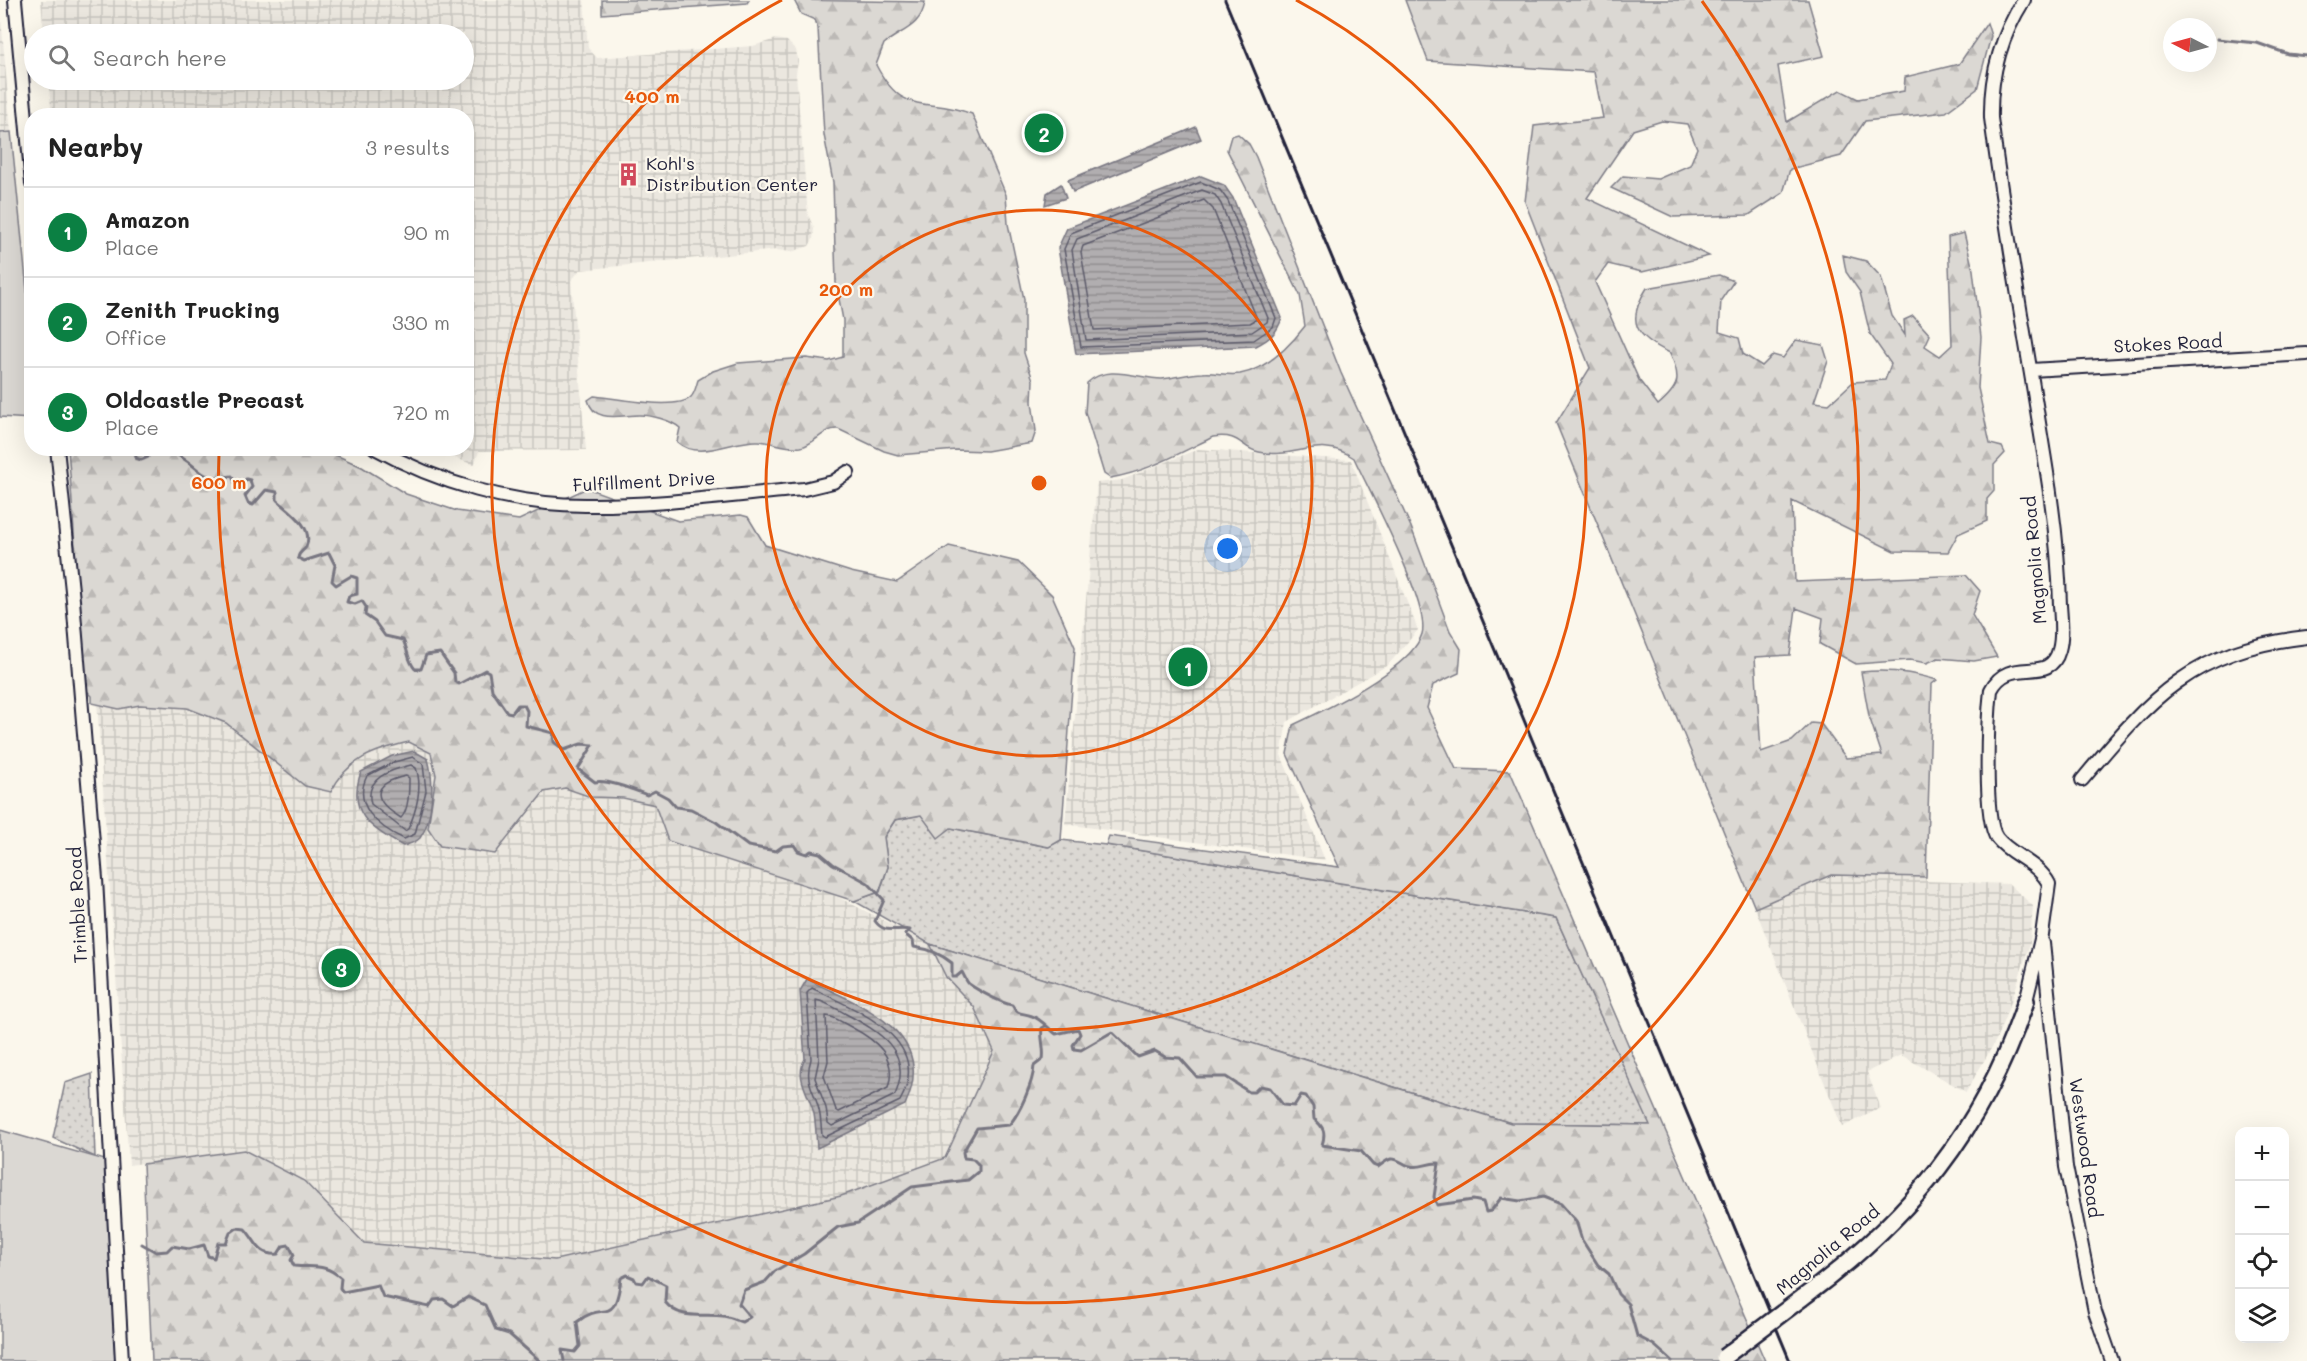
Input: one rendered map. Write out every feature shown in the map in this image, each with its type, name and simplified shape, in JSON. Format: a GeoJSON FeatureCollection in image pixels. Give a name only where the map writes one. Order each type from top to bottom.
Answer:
{"type":"FeatureCollection","features":[{"type":"Feature","properties":{"kind":"main road","name":"Magnolia Road"},"geometry":{"type":"LineString","coordinates":[[1721,1359],[1802,1299],[1869,1244],[1938,1171],[1959,1143],[1997,1077],[2026,1001]]}},
{"type":"Feature","properties":{"kind":"street"},"geometry":{"type":"LineString","coordinates":[[15,0],[25,108]]}},
{"type":"Feature","properties":{"kind":"street","name":"Magnolia Road"},"geometry":{"type":"LineString","coordinates":[[2024,0],[2012,19],[2002,44],[1992,85],[1991,102],[1994,137],[2056,537],[2061,631],[2059,651],[2054,661],[2045,669],[2004,673],[1996,680],[1991,690],[1989,816],[1996,837],[2039,870],[2049,884],[2042,935],[2026,1001]]}},
{"type":"Feature","properties":{"kind":"street","name":"Stokes Road"},"geometry":{"type":"LineString","coordinates":[[2031,370],[2307,354]]}},
{"type":"Feature","properties":{"kind":"street","name":"Trimble Road"},"geometry":{"type":"LineString","coordinates":[[58,456],[73,600],[96,879],[122,1361]]}},
{"type":"Feature","properties":{"kind":"street","name":"Fulfillment Drive"},"geometry":{"type":"LineString","coordinates":[[393,456],[458,484],[541,502],[583,506],[804,489],[833,482],[848,472]]}},
{"type":"Feature","properties":{"kind":"street"},"geometry":{"type":"LineString","coordinates":[[2082,780],[2142,710],[2187,675],[2234,652],[2307,637]]}},
{"type":"Feature","properties":{"kind":"street","name":"Westwood Road"},"geometry":{"type":"LineString","coordinates":[[2042,935],[2066,1167],[2095,1312],[2112,1361]]}},
{"type":"Feature","properties":{"kind":"shaded area","name":"Kohl's Distribution Center"},"geometry":{"type":"Polygon","coordinates":[[[41,0],[584,0],[588,48],[597,58],[753,46],[776,39],[787,41],[796,50],[798,61],[796,74],[808,215],[814,228],[813,239],[809,246],[791,252],[777,250],[580,270],[571,281],[586,450],[479,451],[474,465],[450,456],[474,456],[474,108],[51,108],[49,90],[474,90],[474,24],[43,24],[41,0]]]}},
{"type":"Feature","properties":{"kind":"shaded area"},"geometry":{"type":"Polygon","coordinates":[[[0,6],[11,132],[0,133],[0,6]]]}},
{"type":"Feature","properties":{"kind":"shaded area"},"geometry":{"type":"Polygon","coordinates":[[[1198,449],[1351,460],[1418,630],[1388,665],[1287,722],[1281,755],[1325,860],[1065,824],[1097,483],[1122,480],[1198,449]]]}},
{"type":"Feature","properties":{"kind":"shaded area"},"geometry":{"type":"Polygon","coordinates":[[[97,701],[187,708],[226,723],[305,786],[331,792],[337,779],[357,759],[378,750],[409,742],[431,753],[436,775],[428,828],[441,846],[495,854],[544,792],[565,788],[655,805],[668,841],[830,893],[930,944],[946,977],[974,1007],[994,1051],[945,1158],[841,1196],[555,1260],[364,1243],[318,1195],[209,1154],[129,1165],[97,701]]]}},
{"type":"Feature","properties":{"kind":"shaded area"},"geometry":{"type":"Polygon","coordinates":[[[1831,875],[1926,877],[1926,881],[2009,884],[2033,906],[2030,943],[2013,997],[1996,1040],[1966,1092],[1901,1055],[1867,1072],[1881,1108],[1842,1127],[1755,908],[1831,875]]]}},
{"type":"Feature","properties":{"kind":"green space"},"geometry":{"type":"Polygon","coordinates":[[[602,0],[749,0],[747,3],[602,14],[602,0]]]}},
{"type":"Feature","properties":{"kind":"green space"},"geometry":{"type":"Polygon","coordinates":[[[794,0],[925,2],[919,18],[909,28],[884,44],[876,65],[896,93],[907,99],[972,114],[1006,195],[1008,224],[1024,299],[1024,353],[1033,380],[1032,402],[1036,431],[1032,443],[987,451],[956,450],[898,455],[884,451],[838,429],[833,429],[801,447],[749,441],[706,450],[695,450],[686,448],[677,442],[680,428],[666,420],[644,415],[602,415],[591,408],[588,400],[594,396],[659,403],[684,401],[691,397],[698,380],[713,371],[738,363],[806,358],[829,361],[843,357],[843,320],[836,283],[833,182],[824,135],[818,28],[815,20],[801,14],[794,0]]]}},
{"type":"Feature","properties":{"kind":"green space"},"geometry":{"type":"Polygon","coordinates":[[[1405,0],[1808,0],[1824,56],[1778,66],[1787,122],[1840,90],[1858,99],[1904,91],[1905,77],[1959,64],[1987,23],[1991,36],[1977,89],[1946,112],[1865,121],[1841,156],[1790,169],[1783,193],[1749,215],[1673,217],[1611,188],[1623,176],[1658,179],[1690,165],[1697,148],[1687,124],[1662,121],[1633,130],[1587,198],[1709,256],[1642,272],[1608,264],[1595,282],[1639,380],[1658,405],[1674,387],[1677,376],[1670,353],[1649,341],[1637,327],[1637,310],[1647,288],[1719,275],[1734,281],[1721,300],[1719,332],[1739,338],[1743,354],[1762,366],[1773,355],[1783,358],[1796,340],[1823,345],[1828,361],[1814,402],[1829,404],[1853,382],[1885,380],[1891,364],[1870,334],[1860,292],[1846,272],[1843,255],[1866,261],[1881,277],[1892,316],[1905,335],[1904,320],[1913,316],[1930,335],[1925,346],[1940,356],[1952,345],[1948,237],[1964,233],[1973,270],[1981,337],[1978,388],[1990,444],[2002,447],[2005,453],[1994,465],[1994,491],[1987,499],[1987,521],[1958,534],[1948,552],[1894,551],[1792,501],[1795,582],[1966,575],[1980,591],[1972,615],[1997,657],[1974,661],[1938,658],[1927,663],[1910,660],[1856,664],[1820,644],[1823,618],[1796,608],[1790,655],[1755,657],[1761,752],[1792,741],[1811,723],[1821,724],[1846,758],[1882,755],[1869,716],[1861,672],[1899,672],[1937,680],[1932,684],[1926,877],[1831,875],[1755,908],[1556,423],[1590,368],[1525,202],[1534,126],[1603,118],[1594,72],[1428,61],[1405,0]]]}},
{"type":"Feature","properties":{"kind":"green space"},"geometry":{"type":"Polygon","coordinates":[[[11,132],[24,261],[24,419],[0,417],[0,133],[11,132]]]}},
{"type":"Feature","properties":{"kind":"green space"},"geometry":{"type":"Polygon","coordinates":[[[1238,134],[1249,144],[1256,157],[1341,373],[1411,527],[1450,631],[1461,649],[1459,673],[1433,685],[1427,708],[1456,769],[1510,771],[1765,1361],[152,1361],[143,1164],[244,1150],[304,1181],[364,1243],[555,1260],[841,1196],[945,1158],[994,1051],[974,1007],[946,977],[930,944],[1511,1123],[1650,1125],[1556,918],[1106,845],[1109,836],[1339,867],[1287,754],[1293,725],[1345,699],[1385,674],[1415,647],[1422,634],[1422,620],[1417,599],[1397,547],[1354,458],[1342,451],[1318,448],[1272,454],[1253,450],[1235,439],[1222,436],[1213,437],[1137,471],[1110,478],[1104,474],[1085,412],[1087,383],[1095,377],[1114,373],[1162,379],[1198,373],[1240,374],[1268,362],[1292,342],[1305,326],[1300,295],[1227,150],[1231,136],[1238,134]]]}},
{"type":"Feature","properties":{"kind":"green space"},"geometry":{"type":"Polygon","coordinates":[[[68,456],[338,456],[362,467],[406,494],[457,511],[519,520],[587,488],[678,521],[741,515],[748,517],[765,545],[851,572],[897,582],[949,546],[1018,562],[1052,595],[1075,647],[1061,840],[1049,847],[951,828],[938,838],[921,815],[895,820],[884,837],[888,867],[879,892],[854,901],[668,841],[655,805],[623,798],[591,797],[565,788],[544,792],[495,854],[440,846],[428,828],[436,775],[431,753],[409,742],[363,758],[345,771],[331,792],[305,786],[226,723],[187,708],[140,705],[119,709],[92,703],[92,696],[87,691],[78,600],[68,456]]]}},
{"type":"Feature","properties":{"kind":"green space"},"geometry":{"type":"Polygon","coordinates":[[[921,815],[951,828],[1048,847],[1061,840],[1106,845],[1556,918],[1651,1125],[1511,1123],[930,944],[854,901],[880,892],[888,867],[884,837],[895,820],[921,815]]]}},
{"type":"Feature","properties":{"kind":"green space"},"geometry":{"type":"Polygon","coordinates":[[[92,1074],[95,1157],[53,1138],[65,1083],[92,1074]]]}},
{"type":"Feature","properties":{"kind":"green space"},"geometry":{"type":"Polygon","coordinates":[[[0,1130],[105,1160],[116,1361],[0,1361],[0,1130]]]}},
{"type":"Feature","properties":{"kind":"water"},"geometry":{"type":"Polygon","coordinates":[[[1196,127],[1201,139],[1073,192],[1068,180],[1196,127]]]}},
{"type":"Feature","properties":{"kind":"water"},"geometry":{"type":"Polygon","coordinates":[[[1201,176],[1224,185],[1233,198],[1282,318],[1278,328],[1269,338],[1256,346],[1076,354],[1058,248],[1067,228],[1201,176]]]}},
{"type":"Feature","properties":{"kind":"water"},"geometry":{"type":"Polygon","coordinates":[[[1061,184],[1066,198],[1045,205],[1047,193],[1061,184]]]}},
{"type":"Feature","properties":{"kind":"water"},"geometry":{"type":"Polygon","coordinates":[[[414,751],[428,759],[432,788],[430,810],[425,830],[420,838],[403,846],[380,832],[364,817],[359,808],[357,786],[361,772],[392,756],[414,751]]]}},
{"type":"Feature","properties":{"kind":"water"},"geometry":{"type":"Polygon","coordinates":[[[807,979],[849,999],[888,1024],[903,1039],[912,1058],[913,1079],[905,1105],[817,1148],[814,1114],[801,1073],[805,1059],[800,991],[807,979]]]}},
{"type":"Feature","properties":{"kind":"waterway"},"geometry":{"type":"LineString","coordinates":[[2217,39],[2257,43],[2288,54],[2307,56]]}},
{"type":"Feature","properties":{"kind":"waterway"},"geometry":{"type":"LineString","coordinates":[[136,456],[141,460],[148,456]]}},
{"type":"Feature","properties":{"kind":"waterway"},"geometry":{"type":"LineString","coordinates":[[179,456],[207,476],[232,476],[237,488],[240,489],[246,479],[250,480],[252,487],[245,496],[248,503],[253,505],[266,490],[277,492],[277,500],[299,520],[307,533],[306,547],[298,558],[304,561],[329,553],[335,565],[332,581],[336,585],[351,576],[357,578],[357,594],[349,596],[347,602],[355,604],[362,601],[366,607],[365,615],[375,622],[385,636],[403,640],[415,669],[421,669],[426,655],[440,653],[454,673],[455,682],[459,684],[485,670],[489,672],[492,690],[507,712],[512,713],[518,705],[524,705],[527,711],[526,726],[553,733],[554,742],[564,750],[581,744],[593,745],[578,769],[595,782],[613,783],[647,795],[655,791],[668,798],[676,807],[691,809],[716,822],[748,846],[776,851],[783,846],[794,845],[798,851],[807,854],[811,851],[820,853],[833,864],[868,883],[884,900],[875,921],[879,925],[887,929],[910,930],[905,934],[913,941],[914,947],[934,952],[952,963],[952,977],[962,972],[973,987],[1012,1005],[1018,1012],[1035,1017],[1056,1034],[1078,1029],[1080,1034],[1073,1045],[1074,1049],[1081,1050],[1112,1032],[1138,1057],[1155,1051],[1165,1057],[1180,1058],[1197,1077],[1226,1077],[1249,1092],[1254,1092],[1260,1086],[1270,1088],[1283,1105],[1294,1106],[1301,1095],[1306,1096],[1313,1107],[1314,1119],[1323,1130],[1322,1145],[1361,1151],[1373,1165],[1378,1167],[1391,1159],[1414,1167],[1439,1163],[1434,1197],[1437,1205],[1473,1200],[1483,1202],[1486,1212],[1491,1211],[1501,1198],[1520,1201],[1543,1197],[1561,1204],[1576,1221],[1582,1240],[1598,1265],[1609,1274],[1618,1294],[1628,1304],[1637,1336],[1654,1345],[1672,1361]]}},
{"type":"Feature","properties":{"kind":"waterway"},"geometry":{"type":"LineString","coordinates":[[564,1361],[562,1350],[575,1352],[580,1346],[577,1322],[611,1308],[615,1303],[621,1278],[627,1275],[634,1278],[636,1282],[643,1283],[648,1276],[666,1285],[665,1302],[678,1312],[723,1316],[742,1322],[750,1317],[739,1304],[744,1290],[765,1282],[775,1271],[804,1254],[838,1227],[858,1223],[912,1187],[968,1180],[979,1171],[979,1165],[973,1159],[964,1158],[963,1152],[977,1128],[1009,1125],[1013,1120],[1029,1089],[1034,1066],[1043,1059],[1042,1028],[1046,1026]]}},
{"type":"Feature","properties":{"kind":"waterway"},"geometry":{"type":"LineString","coordinates":[[142,1244],[156,1252],[167,1251],[172,1246],[189,1249],[204,1245],[208,1256],[214,1258],[218,1243],[226,1243],[230,1233],[237,1228],[245,1229],[258,1247],[266,1253],[278,1254],[283,1246],[289,1245],[294,1255],[291,1260],[294,1266],[319,1267],[335,1273],[341,1278],[340,1288],[343,1292],[378,1285],[383,1297],[429,1307],[434,1300],[443,1299],[453,1306],[468,1297],[485,1305],[496,1330],[509,1334],[540,1361]]}},
{"type":"Feature","properties":{"kind":"railway"},"geometry":{"type":"LineString","coordinates":[[1225,0],[1790,1361]]}},
{"type":"Feature","properties":{"kind":"place","name":"Zenith Trucking"},"geometry":{"type":"Point","coordinates":[1044,133]}},
{"type":"Feature","properties":{"kind":"place","name":"Kohl's Distribution Center"},"geometry":{"type":"Point","coordinates":[628,174]}},
{"type":"Feature","properties":{"kind":"place","name":"Amazon"},"geometry":{"type":"Point","coordinates":[1188,667]}},
{"type":"Feature","properties":{"kind":"place","name":"Oldcastle Precast"},"geometry":{"type":"Point","coordinates":[341,968]}}]}
